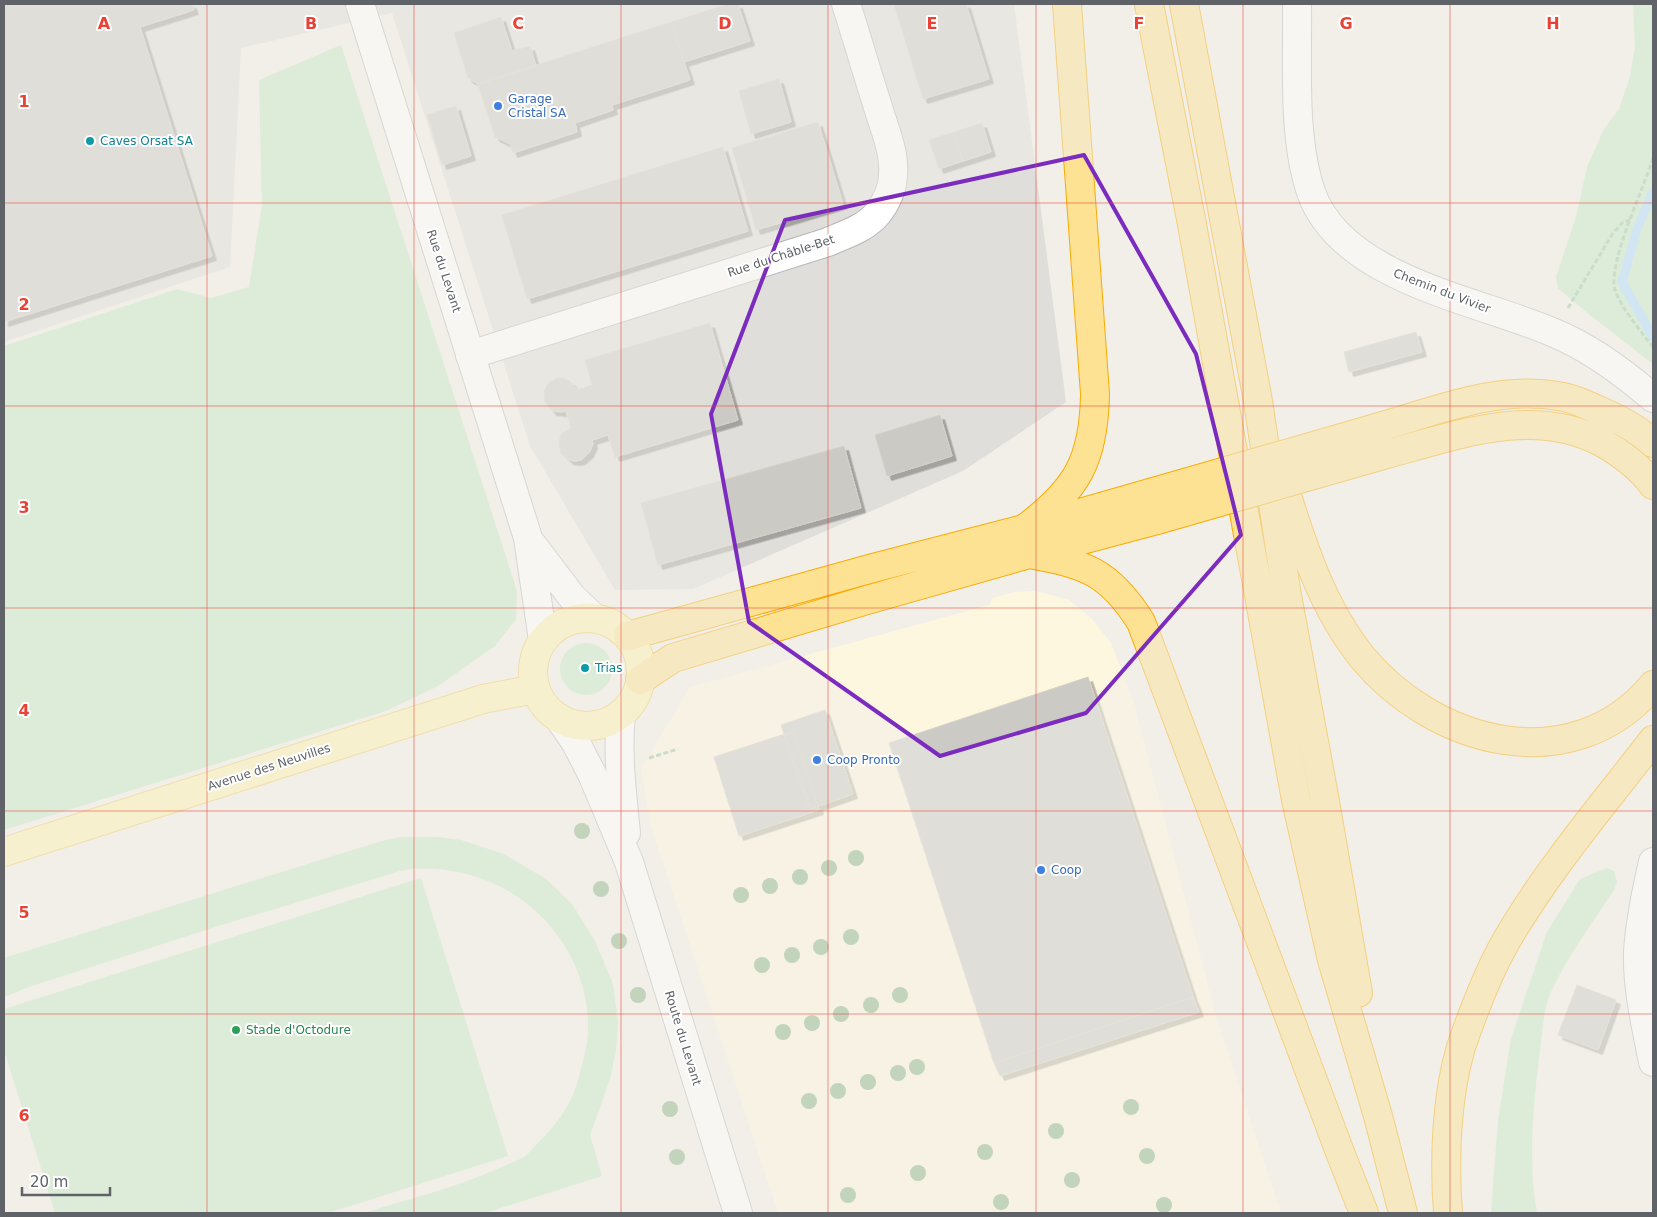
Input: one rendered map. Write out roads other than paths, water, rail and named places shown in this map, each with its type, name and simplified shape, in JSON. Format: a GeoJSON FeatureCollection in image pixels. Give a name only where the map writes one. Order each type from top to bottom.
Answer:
{"type":"FeatureCollection","features":[{"type":"Feature","properties":{"kind":"highway"},"geometry":{"type":"LineString","coordinates":[[1026,541],[1076,478],[1089,450],[1095,416],[1067,4]]}},
{"type":"Feature","properties":{"kind":"highway"},"geometry":{"type":"LineString","coordinates":[[1150,4],[1191,219],[1296,800],[1332,960],[1378,1116],[1403,1213]]}},
{"type":"Feature","properties":{"kind":"highway"},"geometry":{"type":"LineString","coordinates":[[1184,4],[1258,401],[1286,590],[1324,796],[1378,1116]]}},
{"type":"Feature","properties":{"kind":"highway"},"geometry":{"type":"LineString","coordinates":[[640,680],[673,658],[867,600],[1150,493],[1475,400],[1500,395],[1530,393],[1558,396],[1606,413],[1630,426],[1653,443]]}},
{"type":"Feature","properties":{"kind":"highway"},"geometry":{"type":"LineString","coordinates":[[1258,401],[1296,524],[1325,597],[1341,627],[1362,656],[1380,676],[1404,696],[1434,716],[1469,732],[1500,740],[1540,742],[1576,736],[1609,722],[1635,704],[1653,685]]}},
{"type":"Feature","properties":{"kind":"highway"},"geometry":{"type":"LineString","coordinates":[[628,636],[873,568],[1158,520],[1383,455],[1508,425],[1548,425],[1582,434],[1610,447],[1637,466],[1653,485]]}},
{"type":"Feature","properties":{"kind":"highway"},"geometry":{"type":"LineString","coordinates":[[1026,541],[1097,574],[1128,602],[1141,622],[1364,1213]]}},
{"type":"Feature","properties":{"kind":"highway"},"geometry":{"type":"LineString","coordinates":[[1448,1213],[1446,1190],[1448,1133],[1453,1085],[1461,1049],[1488,976],[1505,943],[1531,901],[1653,740]]}},
{"type":"Feature","properties":{"kind":"main road"},"geometry":{"type":"LineString","coordinates":[[579,618],[594,618],[616,626],[628,636],[639,656],[641,664],[640,680],[634,698],[622,714],[605,723],[586,726],[576,725],[559,718],[544,706],[535,688],[533,669],[538,649],[550,633],[564,623],[579,618]]}},
{"type":"Feature","properties":{"kind":"main road","name":"Avenue des Neuvilles"},"geometry":{"type":"LineString","coordinates":[[4,852],[484,698],[535,688]]}},
{"type":"Feature","properties":{"kind":"street","name":"Rue du Levant"},"geometry":{"type":"LineString","coordinates":[[360,4],[528,538],[543,640]]}},
{"type":"Feature","properties":{"kind":"street","name":"Rue du Châble-Bet"},"geometry":{"type":"LineString","coordinates":[[470,354],[828,242],[871,220],[878,213],[887,197],[892,184],[893,165],[887,136],[846,4]]}},
{"type":"Feature","properties":{"kind":"street","name":"Chemin du Vivier"},"geometry":{"type":"LineString","coordinates":[[1298,4],[1299,122],[1303,162],[1312,194],[1336,231],[1359,251],[1397,275],[1554,332],[1596,355],[1636,383],[1653,398]]}},
{"type":"Feature","properties":{"kind":"street","name":"Rue du Levant"},"geometry":{"type":"LineString","coordinates":[[528,538],[572,597],[594,618]]}},
{"type":"Feature","properties":{"kind":"street","name":"Route du Levant"},"geometry":{"type":"LineString","coordinates":[[622,714],[619,767],[630,862]]}},
{"type":"Feature","properties":{"kind":"street","name":"Route du Levant"},"geometry":{"type":"LineString","coordinates":[[559,718],[576,743],[592,774],[630,862],[738,1213]]}},
{"type":"Feature","properties":{"kind":"street"},"geometry":{"type":"LineString","coordinates":[[1653,862],[1642,918],[1638,954],[1641,996],[1653,1062]]}},
{"type":"Feature","properties":{"kind":"waterway"},"geometry":{"type":"LineString","coordinates":[[1653,192],[1637,229],[1622,282],[1653,337]]}},
{"type":"Feature","properties":{"kind":"place","name":"Garage Cristal SA"},"geometry":{"type":"Point","coordinates":[498,106]}},
{"type":"Feature","properties":{"kind":"place","name":"Caves Orsat SA"},"geometry":{"type":"Point","coordinates":[90,141]}},
{"type":"Feature","properties":{"kind":"place","name":"Trias"},"geometry":{"type":"Point","coordinates":[585,668]}},
{"type":"Feature","properties":{"kind":"place","name":"Coop Pronto"},"geometry":{"type":"Point","coordinates":[817,760]}},
{"type":"Feature","properties":{"kind":"place","name":"Coop"},"geometry":{"type":"Point","coordinates":[1041,870]}},
{"type":"Feature","properties":{"kind":"place","name":"Stade d'Octodure"},"geometry":{"type":"Point","coordinates":[236,1030]}}]}
